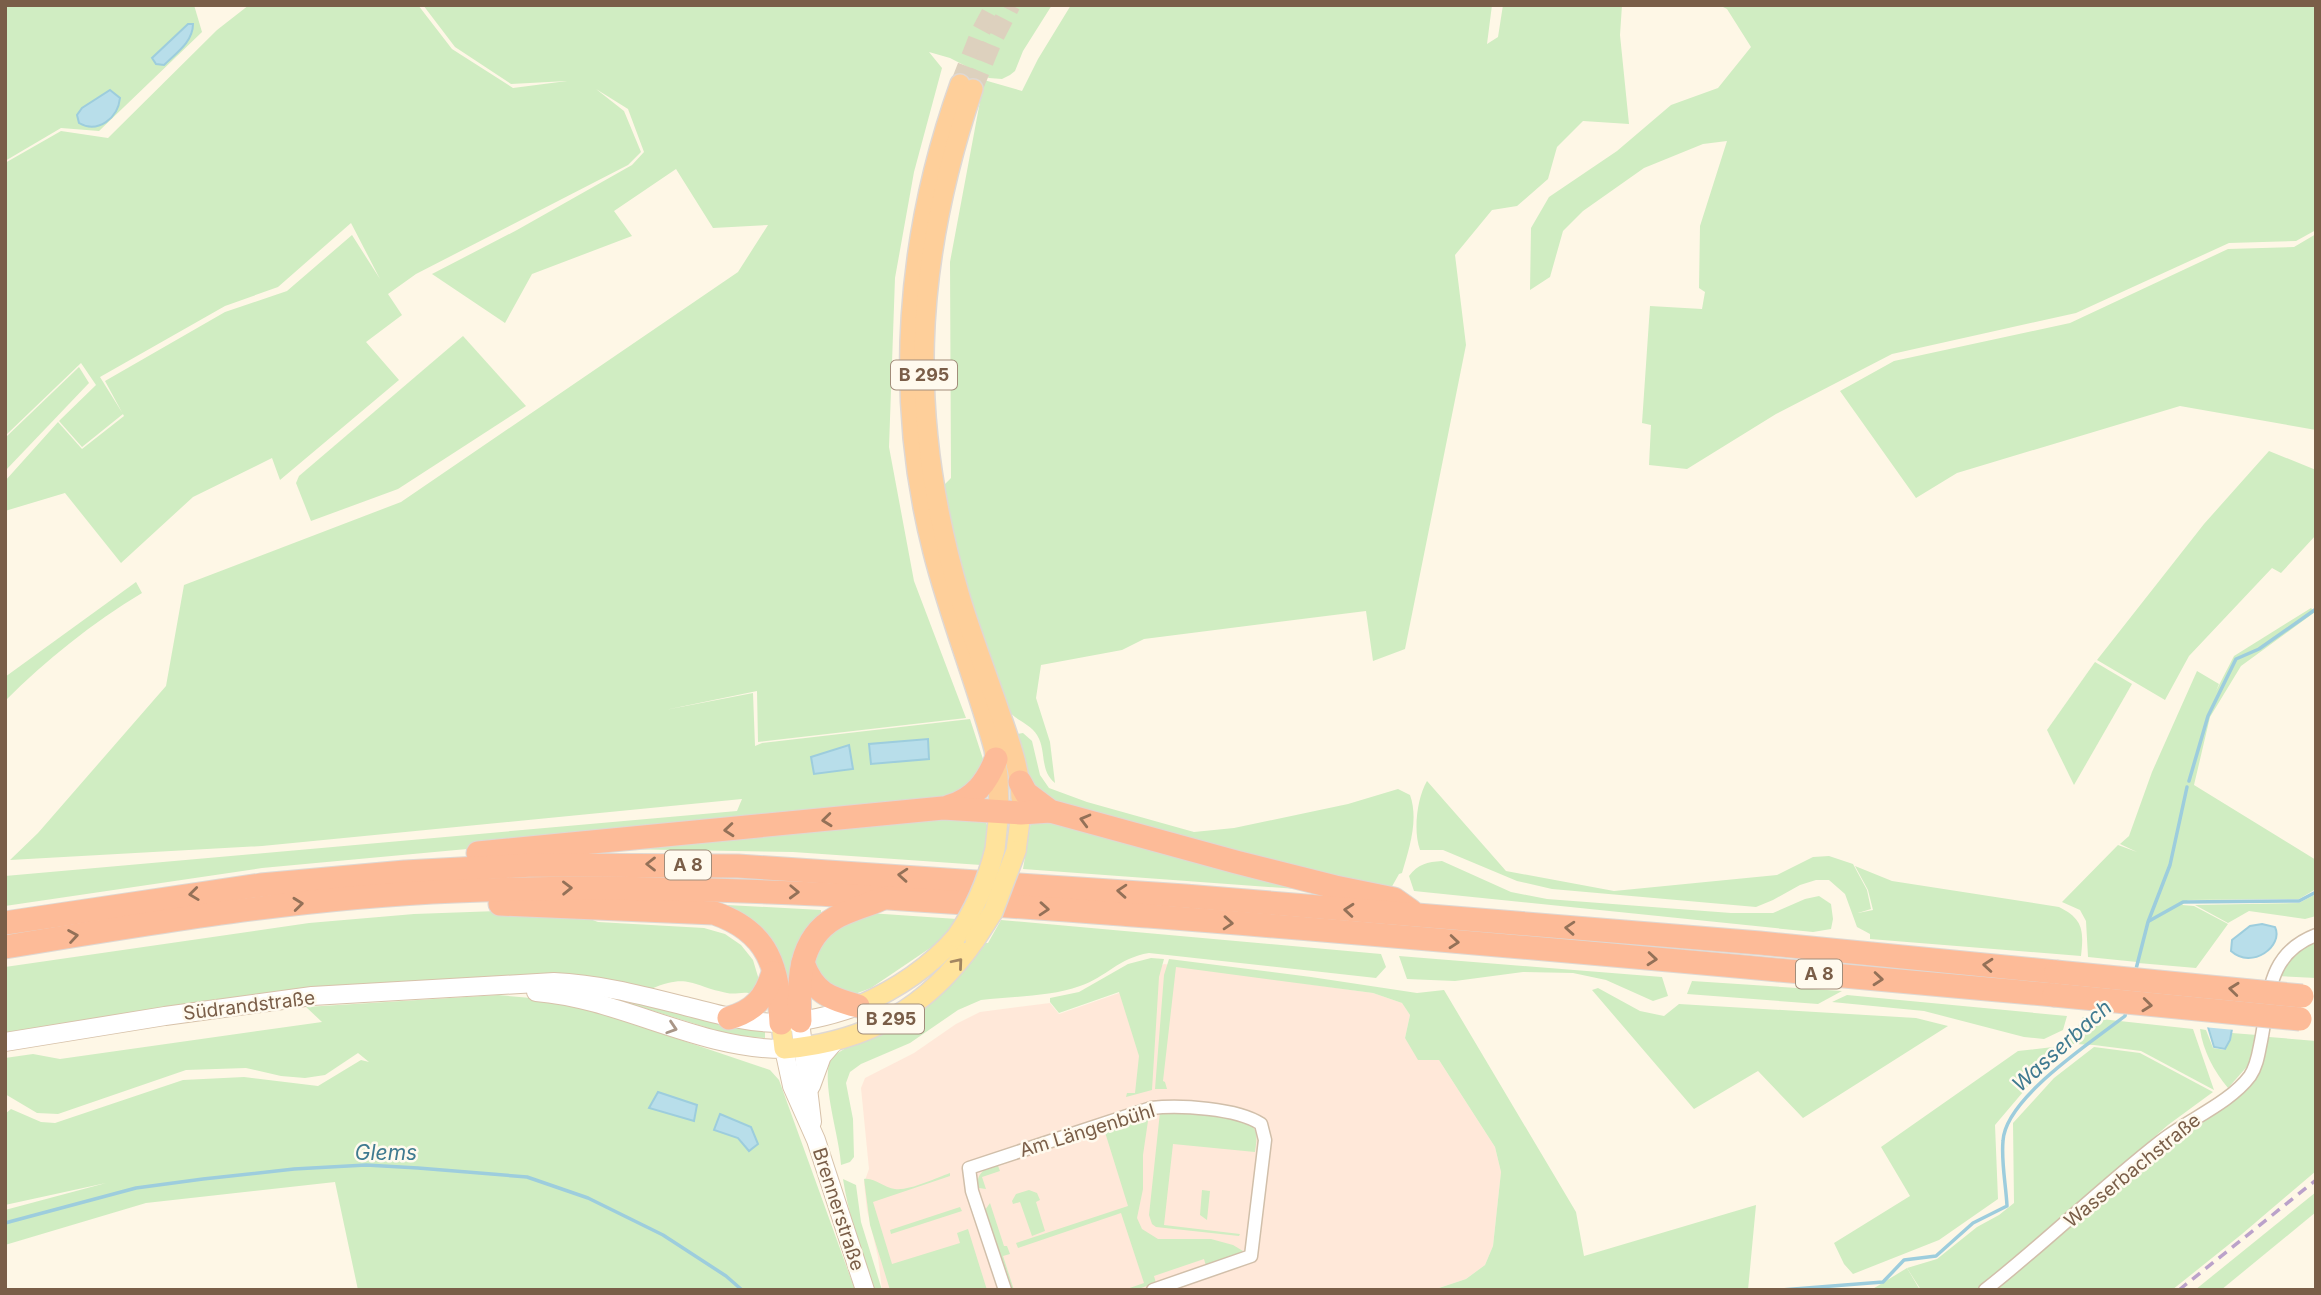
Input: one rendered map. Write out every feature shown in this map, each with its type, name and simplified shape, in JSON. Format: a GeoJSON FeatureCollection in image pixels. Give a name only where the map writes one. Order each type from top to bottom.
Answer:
{"type":"FeatureCollection","features":[{"type":"Feature","properties":{"kind":"highway","name":"B 295"},"geometry":{"type":"LineString","coordinates":[[967,87],[933,243],[926,305],[925,410],[931,468],[944,538],[997,736],[1010,812]]}},
{"type":"Feature","properties":{"kind":"highway","name":"B 295"},"geometry":{"type":"LineString","coordinates":[[997,736],[1020,782],[1010,812]]}},
{"type":"Feature","properties":{"kind":"highway","name":"A 8"},"geometry":{"type":"LineString","coordinates":[[943,808],[960,803],[975,793],[987,778],[997,736]]}},
{"type":"Feature","properties":{"kind":"highway"},"geometry":{"type":"LineString","coordinates":[[1020,782],[1026,793],[1050,811],[1236,862],[1394,899],[1417,915]]}},
{"type":"Feature","properties":{"kind":"highway","name":"A 8"},"geometry":{"type":"LineString","coordinates":[[405,872],[432,857],[943,808],[1010,812]]}},
{"type":"Feature","properties":{"kind":"highway"},"geometry":{"type":"LineString","coordinates":[[1010,812],[1050,811]]}},
{"type":"Feature","properties":{"kind":"highway","name":"A 8"},"geometry":{"type":"LineString","coordinates":[[5,923],[199,893],[405,872],[584,864],[751,866],[1011,883],[1760,943],[2056,972],[2308,1008]]}},
{"type":"Feature","properties":{"kind":"highway","name":"A 8"},"geometry":{"type":"LineString","coordinates":[[5,947],[242,909],[450,891],[601,887],[731,889],[886,897],[1335,931],[2054,995],[2308,1008]]}},
{"type":"Feature","properties":{"kind":"highway"},"geometry":{"type":"LineString","coordinates":[[450,891],[491,904],[714,913],[729,918],[748,929],[766,950],[790,1022]]}},
{"type":"Feature","properties":{"kind":"highway"},"geometry":{"type":"LineString","coordinates":[[790,1022],[803,962],[813,938],[828,923],[886,897]]}},
{"type":"Feature","properties":{"kind":"highway"},"geometry":{"type":"LineString","coordinates":[[803,962],[816,987],[838,1000],[858,1006]]}},
{"type":"Feature","properties":{"kind":"highway"},"geometry":{"type":"LineString","coordinates":[[729,1018],[743,1014],[757,1004],[774,973]]}},
{"type":"Feature","properties":{"kind":"main road","name":"B 295"},"geometry":{"type":"LineString","coordinates":[[790,1022],[858,1006],[881,996],[922,969],[956,937],[977,902],[1010,812]]}},
{"type":"Feature","properties":{"kind":"main road","name":"B 295"},"geometry":{"type":"LineString","coordinates":[[793,1048],[835,1041],[884,1023],[923,999],[956,966],[993,912],[1016,851],[1010,812]]}},
{"type":"Feature","properties":{"kind":"main road","name":"Südrandstraße"},"geometry":{"type":"LineString","coordinates":[[5,1041],[312,996],[494,985],[579,983],[626,991],[729,1018],[790,1022]]}},
{"type":"Feature","properties":{"kind":"main road","name":"Südrandstraße"},"geometry":{"type":"LineString","coordinates":[[494,985],[579,998],[705,1038],[744,1047],[793,1048]]}},
{"type":"Feature","properties":{"kind":"main road"},"geometry":{"type":"LineString","coordinates":[[790,1022],[793,1048]]}},
{"type":"Feature","properties":{"kind":"main road"},"geometry":{"type":"LineString","coordinates":[[810,1090],[813,1074],[822,1056],[835,1041]]}},
{"type":"Feature","properties":{"kind":"main road"},"geometry":{"type":"LineString","coordinates":[[744,1047],[789,1076]]}},
{"type":"Feature","properties":{"kind":"main road","name":"Brennerstraße"},"geometry":{"type":"LineString","coordinates":[[793,1048],[789,1076],[801,1109],[813,1129]]}},
{"type":"Feature","properties":{"kind":"main road","name":"Brennerstraße"},"geometry":{"type":"LineString","coordinates":[[793,1048],[810,1090],[813,1129],[824,1168],[865,1290]]}},
{"type":"Feature","properties":{"kind":"street","name":"Wasserbachstraße"},"geometry":{"type":"LineString","coordinates":[[1985,1290],[2160,1142],[2240,1087],[2256,1065],[2267,995],[2275,970],[2297,944],[2316,934]]}},
{"type":"Feature","properties":{"kind":"street","name":"Am Längenbühl"},"geometry":{"type":"LineString","coordinates":[[1005,1290],[972,1191],[969,1168],[1151,1108],[1174,1106],[1249,1116],[1261,1124],[1265,1140],[1251,1256],[1153,1290]]}},
{"type":"Feature","properties":{"kind":"shaded area"},"geometry":{"type":"Polygon","coordinates":[[[1164,964],[1373,993],[1402,1003],[1410,1015],[1405,1038],[1439,1060],[1495,1147],[1501,1172],[1493,1246],[1485,1265],[1466,1279],[1433,1290],[882,1290],[864,1183],[869,1169],[861,1088],[865,1078],[914,1053],[956,1024],[980,1012],[1050,1003],[1059,1014],[1119,993],[1164,964]]]}},
{"type":"Feature","properties":{"kind":"green space"},"geometry":{"type":"Polygon","coordinates":[[[5,5],[194,5],[202,32],[99,131],[61,128],[5,161],[5,5]]]}},
{"type":"Feature","properties":{"kind":"green space"},"geometry":{"type":"Polygon","coordinates":[[[249,5],[418,5],[452,49],[513,88],[567,81],[511,84],[455,47],[423,5],[1052,5],[1023,51],[1015,71],[1002,79],[989,78],[950,58],[929,52],[942,68],[914,172],[895,278],[889,447],[914,581],[966,718],[758,742],[757,691],[665,710],[753,693],[755,746],[762,743],[970,719],[984,762],[965,796],[595,837],[262,868],[5,906],[5,876],[737,811],[742,799],[262,846],[10,860],[38,833],[166,686],[184,585],[401,502],[738,272],[768,225],[713,228],[676,169],[614,211],[632,236],[532,274],[505,323],[432,274],[632,165],[644,152],[628,109],[596,89],[624,111],[641,152],[628,165],[416,274],[388,294],[402,315],[366,342],[399,380],[280,480],[272,458],[193,497],[121,563],[65,493],[5,511],[5,481],[58,422],[82,449],[124,416],[123,414],[82,447],[59,421],[96,385],[81,363],[5,436],[5,163],[61,131],[108,138],[217,30],[249,5]],[[351,223],[278,287],[225,306],[100,377],[122,413],[105,381],[225,312],[287,291],[352,235],[380,279],[351,223]]]}},
{"type":"Feature","properties":{"kind":"green space"},"geometry":{"type":"Polygon","coordinates":[[[1071,5],[1492,5],[1487,44],[1498,37],[1503,5],[1622,5],[1620,35],[1629,124],[1583,121],[1557,147],[1548,179],[1517,206],[1492,210],[1455,255],[1466,345],[1405,649],[1373,661],[1366,611],[1144,639],[1122,650],[1041,665],[1036,698],[1050,742],[1055,783],[1047,772],[1037,735],[1009,712],[1001,697],[970,597],[941,488],[951,478],[950,262],[984,80],[1022,91],[1071,5]]]}},
{"type":"Feature","properties":{"kind":"green space"},"geometry":{"type":"Polygon","coordinates":[[[1719,5],[2316,5],[2316,230],[2296,241],[2229,243],[2076,313],[1892,354],[1776,414],[1687,469],[1649,465],[1651,425],[1642,423],[1650,306],[1702,309],[1705,292],[1699,288],[1700,226],[1727,141],[1703,144],[1644,168],[1583,211],[1563,231],[1550,277],[1530,290],[1531,228],[1549,197],[1617,151],[1671,105],[1718,88],[1751,47],[1727,9],[1719,5]]]}},
{"type":"Feature","properties":{"kind":"green space"},"geometry":{"type":"Polygon","coordinates":[[[2316,234],[2316,430],[2180,406],[1957,473],[1916,498],[1840,391],[1894,361],[2070,323],[2228,249],[2294,247],[2316,234]]]}},
{"type":"Feature","properties":{"kind":"green space"},"geometry":{"type":"Polygon","coordinates":[[[463,336],[526,406],[398,489],[311,521],[296,483],[299,476],[463,336]]]}},
{"type":"Feature","properties":{"kind":"green space"},"geometry":{"type":"Polygon","coordinates":[[[79,367],[89,383],[5,471],[5,438],[79,367]]]}},
{"type":"Feature","properties":{"kind":"green space"},"geometry":{"type":"Polygon","coordinates":[[[2269,451],[2316,470],[2316,535],[2281,573],[2272,568],[2189,656],[2165,700],[2097,660],[2204,524],[2269,451]]]}},
{"type":"Feature","properties":{"kind":"green space"},"geometry":{"type":"Polygon","coordinates":[[[136,582],[142,593],[70,643],[5,701],[5,677],[136,582]]]}},
{"type":"Feature","properties":{"kind":"green space"},"geometry":{"type":"Polygon","coordinates":[[[2311,608],[2315,612],[2241,666],[2210,717],[2194,785],[2316,860],[2316,889],[2299,899],[2188,900],[2182,905],[2194,906],[2228,924],[2196,968],[2138,963],[2147,923],[2137,962],[2088,957],[2086,921],[2080,910],[2062,902],[2118,845],[2137,852],[2120,844],[2129,836],[2152,772],[2197,671],[2219,684],[2216,691],[2234,656],[2311,608]]]}},
{"type":"Feature","properties":{"kind":"green space"},"geometry":{"type":"Polygon","coordinates":[[[2095,662],[2132,684],[2074,785],[2047,730],[2095,662]]]}},
{"type":"Feature","properties":{"kind":"green space"},"geometry":{"type":"Polygon","coordinates":[[[1023,733],[1032,741],[1040,775],[1049,788],[1087,802],[1194,832],[1234,828],[1348,804],[1398,789],[1410,795],[1414,814],[1402,873],[1390,890],[1057,806],[1028,780],[1017,734],[1023,733]]]}},
{"type":"Feature","properties":{"kind":"green space"},"geometry":{"type":"Polygon","coordinates":[[[1427,781],[1506,871],[1614,891],[1777,875],[1813,857],[1829,856],[1853,864],[1867,890],[1871,909],[1858,913],[1873,910],[1868,890],[1855,866],[1892,881],[2059,907],[2073,916],[2080,926],[2081,956],[1870,939],[1870,934],[1857,927],[1845,894],[1829,880],[1816,880],[1800,885],[1756,907],[1552,889],[1517,881],[1443,850],[1420,850],[1417,815],[1427,781]]]}},
{"type":"Feature","properties":{"kind":"green space"},"geometry":{"type":"Polygon","coordinates":[[[1032,815],[1324,891],[1023,869],[1032,815]]]}},
{"type":"Feature","properties":{"kind":"green space"},"geometry":{"type":"Polygon","coordinates":[[[941,816],[984,820],[989,836],[981,865],[793,852],[617,849],[941,816]]]}},
{"type":"Feature","properties":{"kind":"green space"},"geometry":{"type":"Polygon","coordinates":[[[1442,861],[1511,892],[1547,899],[1731,913],[1773,913],[1819,896],[1831,904],[1833,919],[1831,929],[1813,932],[1414,891],[1409,876],[1412,872],[1423,864],[1442,861]]]}},
{"type":"Feature","properties":{"kind":"green space"},"geometry":{"type":"Polygon","coordinates":[[[2316,894],[2316,916],[2305,919],[2249,911],[2228,923],[2195,905],[2299,903],[2316,894]]]}},
{"type":"Feature","properties":{"kind":"green space"},"geometry":{"type":"Polygon","coordinates":[[[727,905],[821,910],[821,922],[794,1009],[727,905]]]}},
{"type":"Feature","properties":{"kind":"green space"},"geometry":{"type":"Polygon","coordinates":[[[498,911],[582,916],[598,922],[704,928],[725,934],[741,945],[753,960],[759,980],[754,995],[727,993],[682,981],[651,989],[385,986],[5,1033],[5,967],[309,923],[414,914],[498,911]]]}},
{"type":"Feature","properties":{"kind":"green space"},"geometry":{"type":"Polygon","coordinates":[[[869,913],[957,919],[942,940],[871,988],[855,994],[824,989],[812,954],[830,927],[869,913]]]}},
{"type":"Feature","properties":{"kind":"green space"},"geometry":{"type":"Polygon","coordinates":[[[1001,920],[1381,954],[1386,967],[1376,978],[1149,953],[1129,959],[1089,982],[1068,990],[981,1000],[958,1010],[910,1043],[861,1064],[850,1072],[846,1083],[853,1119],[854,1157],[850,1162],[841,1165],[829,1095],[828,1068],[831,1057],[948,987],[988,943],[1001,920]]]}},
{"type":"Feature","properties":{"kind":"green space"},"geometry":{"type":"Polygon","coordinates":[[[2316,938],[2316,978],[2276,976],[2286,958],[2316,938]]]}},
{"type":"Feature","properties":{"kind":"green space"},"geometry":{"type":"Polygon","coordinates":[[[1399,956],[1662,977],[1668,996],[1653,1001],[1606,980],[1573,973],[1523,972],[1455,981],[1407,979],[1399,956]]]}},
{"type":"Feature","properties":{"kind":"green space"},"geometry":{"type":"Polygon","coordinates":[[[1151,958],[1164,959],[1159,977],[1152,1090],[1126,1097],[1127,1093],[1135,1093],[1139,1056],[1119,992],[1059,1013],[1050,998],[1079,992],[1128,964],[1151,958]]]}},
{"type":"Feature","properties":{"kind":"green space"},"geometry":{"type":"Polygon","coordinates":[[[1169,959],[1417,993],[1444,990],[1576,1212],[1584,1256],[1756,1205],[1748,1290],[1433,1290],[1466,1279],[1485,1265],[1493,1246],[1501,1172],[1495,1147],[1439,1060],[1418,1060],[1405,1038],[1410,1015],[1402,1003],[1373,993],[1176,967],[1163,1081],[1167,1089],[1155,1089],[1164,975],[1169,959]]]}},
{"type":"Feature","properties":{"kind":"green space"},"geometry":{"type":"Polygon","coordinates":[[[1692,981],[1842,991],[1818,1004],[1687,994],[1692,981]]]}},
{"type":"Feature","properties":{"kind":"green space"},"geometry":{"type":"Polygon","coordinates":[[[1598,988],[1640,1011],[1664,1016],[1679,1004],[1916,1018],[1948,1026],[1803,1118],[1758,1071],[1694,1109],[1592,990],[1598,988]]]}},
{"type":"Feature","properties":{"kind":"green space"},"geometry":{"type":"Polygon","coordinates":[[[589,991],[765,1031],[765,1038],[731,1035],[628,1003],[589,994],[589,991]]]}},
{"type":"Feature","properties":{"kind":"green space"},"geometry":{"type":"Polygon","coordinates":[[[498,995],[554,1000],[770,1070],[779,1080],[855,1290],[358,1290],[335,1182],[146,1203],[5,1245],[5,1210],[106,1183],[5,1205],[5,1114],[11,1109],[41,1122],[55,1123],[183,1080],[244,1077],[318,1086],[361,1060],[369,1062],[358,1053],[325,1075],[305,1078],[246,1068],[186,1070],[58,1114],[37,1113],[5,1094],[5,1058],[33,1054],[60,1059],[322,1022],[306,1007],[498,995]]]}},
{"type":"Feature","properties":{"kind":"green space"},"geometry":{"type":"Polygon","coordinates":[[[1847,995],[2067,1016],[2063,1030],[2044,1039],[2024,1037],[1924,1011],[1832,1002],[1847,995]]]}},
{"type":"Feature","properties":{"kind":"green space"},"geometry":{"type":"Polygon","coordinates":[[[2083,1017],[2193,1029],[2214,1090],[2141,1051],[2056,1043],[2074,1033],[2083,1017]]]}},
{"type":"Feature","properties":{"kind":"green space"},"geometry":{"type":"Polygon","coordinates":[[[2200,1029],[2206,1030],[2213,1048],[2225,1050],[2232,1033],[2257,1035],[2252,1061],[2228,1088],[2210,1060],[2200,1029]]]}},
{"type":"Feature","properties":{"kind":"green space"},"geometry":{"type":"Polygon","coordinates":[[[2269,1037],[2316,1041],[2316,1171],[2172,1290],[1991,1290],[2261,1064],[2269,1037]]]}},
{"type":"Feature","properties":{"kind":"green space"},"geometry":{"type":"Polygon","coordinates":[[[2062,1046],[1995,1125],[1998,1199],[1939,1240],[1853,1274],[1844,1264],[1834,1243],[1910,1196],[1881,1147],[2018,1051],[2062,1046]]]}},
{"type":"Feature","properties":{"kind":"green space"},"geometry":{"type":"Polygon","coordinates":[[[2094,1047],[2140,1053],[2213,1092],[2168,1125],[1977,1290],[1921,1290],[1907,1268],[1937,1259],[1977,1227],[2014,1203],[2013,1123],[2054,1078],[2094,1047]]]}},
{"type":"Feature","properties":{"kind":"green space"},"geometry":{"type":"Polygon","coordinates":[[[1160,1112],[1235,1119],[1252,1126],[1256,1132],[1255,1152],[1173,1144],[1164,1225],[1240,1234],[1239,1236],[1156,1227],[1152,1224],[1149,1215],[1160,1112]]]}},
{"type":"Feature","properties":{"kind":"green space"},"geometry":{"type":"Polygon","coordinates":[[[1149,1114],[1143,1155],[1143,1189],[1137,1218],[1142,1229],[1158,1239],[1211,1239],[1233,1245],[1243,1251],[1241,1254],[1206,1266],[1204,1259],[1154,1276],[1156,1283],[1135,1290],[1124,1290],[1144,1283],[1121,1213],[1018,1248],[1016,1243],[1128,1206],[1104,1129],[1149,1114]]]}},
{"type":"Feature","properties":{"kind":"green space"},"geometry":{"type":"Polygon","coordinates":[[[997,1163],[1000,1171],[982,1177],[986,1189],[979,1188],[980,1175],[997,1163]]]}},
{"type":"Feature","properties":{"kind":"green space"},"geometry":{"type":"Polygon","coordinates":[[[950,1173],[950,1176],[873,1202],[892,1264],[960,1243],[957,1233],[968,1229],[987,1290],[890,1290],[870,1225],[864,1179],[901,1189],[950,1173]]]}},
{"type":"Feature","properties":{"kind":"green space"},"geometry":{"type":"Polygon","coordinates":[[[843,1179],[856,1185],[861,1222],[882,1290],[875,1290],[870,1276],[852,1222],[843,1179]]]}},
{"type":"Feature","properties":{"kind":"green space"},"geometry":{"type":"Polygon","coordinates":[[[1029,1190],[1037,1193],[1040,1200],[1036,1202],[1045,1231],[1032,1236],[1020,1202],[1013,1204],[1012,1201],[1016,1194],[1029,1190]]]}},
{"type":"Feature","properties":{"kind":"green space"},"geometry":{"type":"Polygon","coordinates":[[[1202,1190],[1210,1191],[1207,1220],[1200,1215],[1202,1190]]]}},
{"type":"Feature","properties":{"kind":"green space"},"geometry":{"type":"Polygon","coordinates":[[[2316,1192],[2316,1212],[2221,1290],[2195,1290],[2316,1192]]]}},
{"type":"Feature","properties":{"kind":"green space"},"geometry":{"type":"Polygon","coordinates":[[[990,1203],[1004,1246],[1007,1246],[1010,1254],[1003,1256],[1014,1290],[1011,1290],[985,1210],[990,1203]]]}},
{"type":"Feature","properties":{"kind":"green space"},"geometry":{"type":"Polygon","coordinates":[[[960,1207],[962,1211],[891,1234],[890,1230],[960,1207]]]}},
{"type":"Feature","properties":{"kind":"green space"},"geometry":{"type":"Polygon","coordinates":[[[1907,1268],[1920,1290],[1871,1290],[1907,1268]]]}},
{"type":"Feature","properties":{"kind":"water"},"geometry":{"type":"Polygon","coordinates":[[[188,24],[193,24],[192,30],[183,47],[164,65],[156,64],[152,58],[188,24]]]}},
{"type":"Feature","properties":{"kind":"water"},"geometry":{"type":"Polygon","coordinates":[[[110,90],[120,98],[111,118],[93,127],[79,123],[77,115],[82,108],[110,90]]]}},
{"type":"Feature","properties":{"kind":"water"},"geometry":{"type":"Polygon","coordinates":[[[928,739],[929,759],[871,764],[869,744],[928,739]]]}},
{"type":"Feature","properties":{"kind":"water"},"geometry":{"type":"Polygon","coordinates":[[[849,745],[853,769],[814,774],[811,757],[849,745]]]}},
{"type":"Feature","properties":{"kind":"water"},"geometry":{"type":"Polygon","coordinates":[[[2262,924],[2275,927],[2277,934],[2271,948],[2257,957],[2248,958],[2231,951],[2232,940],[2250,926],[2262,924]]]}},
{"type":"Feature","properties":{"kind":"water"},"geometry":{"type":"Polygon","coordinates":[[[2205,1017],[2232,1029],[2225,1049],[2214,1047],[2205,1017]]]}},
{"type":"Feature","properties":{"kind":"water"},"geometry":{"type":"Polygon","coordinates":[[[658,1092],[697,1105],[694,1121],[649,1108],[658,1092]]]}},
{"type":"Feature","properties":{"kind":"water"},"geometry":{"type":"Polygon","coordinates":[[[720,1114],[751,1127],[758,1144],[749,1151],[738,1138],[714,1130],[720,1114]]]}},
{"type":"Feature","properties":{"kind":"pier"},"geometry":{"type":"Polygon","coordinates":[[[2213,998],[2227,1001],[2235,1015],[2235,1030],[2203,1027],[2202,1017],[2213,998]]]}},
{"type":"Feature","properties":{"kind":"waterway","name":"Wasserbach"},"geometry":{"type":"LineString","coordinates":[[2189,781],[2208,716],[2236,659],[2259,649],[2316,609]]}},
{"type":"Feature","properties":{"kind":"waterway","name":"Wasserbach"},"geometry":{"type":"LineString","coordinates":[[2135,973],[2148,922],[2170,865],[2187,787]]}},
{"type":"Feature","properties":{"kind":"waterway"},"geometry":{"type":"LineString","coordinates":[[2149,921],[2183,902],[2299,901],[2316,892]]}},
{"type":"Feature","properties":{"kind":"waterway","name":"Wasserbach"},"geometry":{"type":"LineString","coordinates":[[1781,1290],[1883,1282],[1904,1260],[1936,1256],[1973,1223],[2007,1206],[2003,1165],[2003,1141],[2007,1124],[2034,1089],[2125,1016],[2126,1011]]}},
{"type":"Feature","properties":{"kind":"waterway","name":"Glems"},"geometry":{"type":"LineString","coordinates":[[5,1223],[136,1188],[294,1169],[366,1165],[527,1177],[588,1198],[663,1235],[726,1276],[742,1290]]}},
{"type":"Feature","properties":{"kind":"tunnel"},"geometry":{"type":"LineString","coordinates":[[960,84],[980,33],[995,5]]}},
{"type":"Feature","properties":{"kind":"tunnel"},"geometry":{"type":"LineString","coordinates":[[973,89],[1011,5]]}},
{"type":"Feature","properties":{"kind":"railway"},"geometry":{"type":"LineString","coordinates":[[2179,1290],[2316,1180]]}}]}
